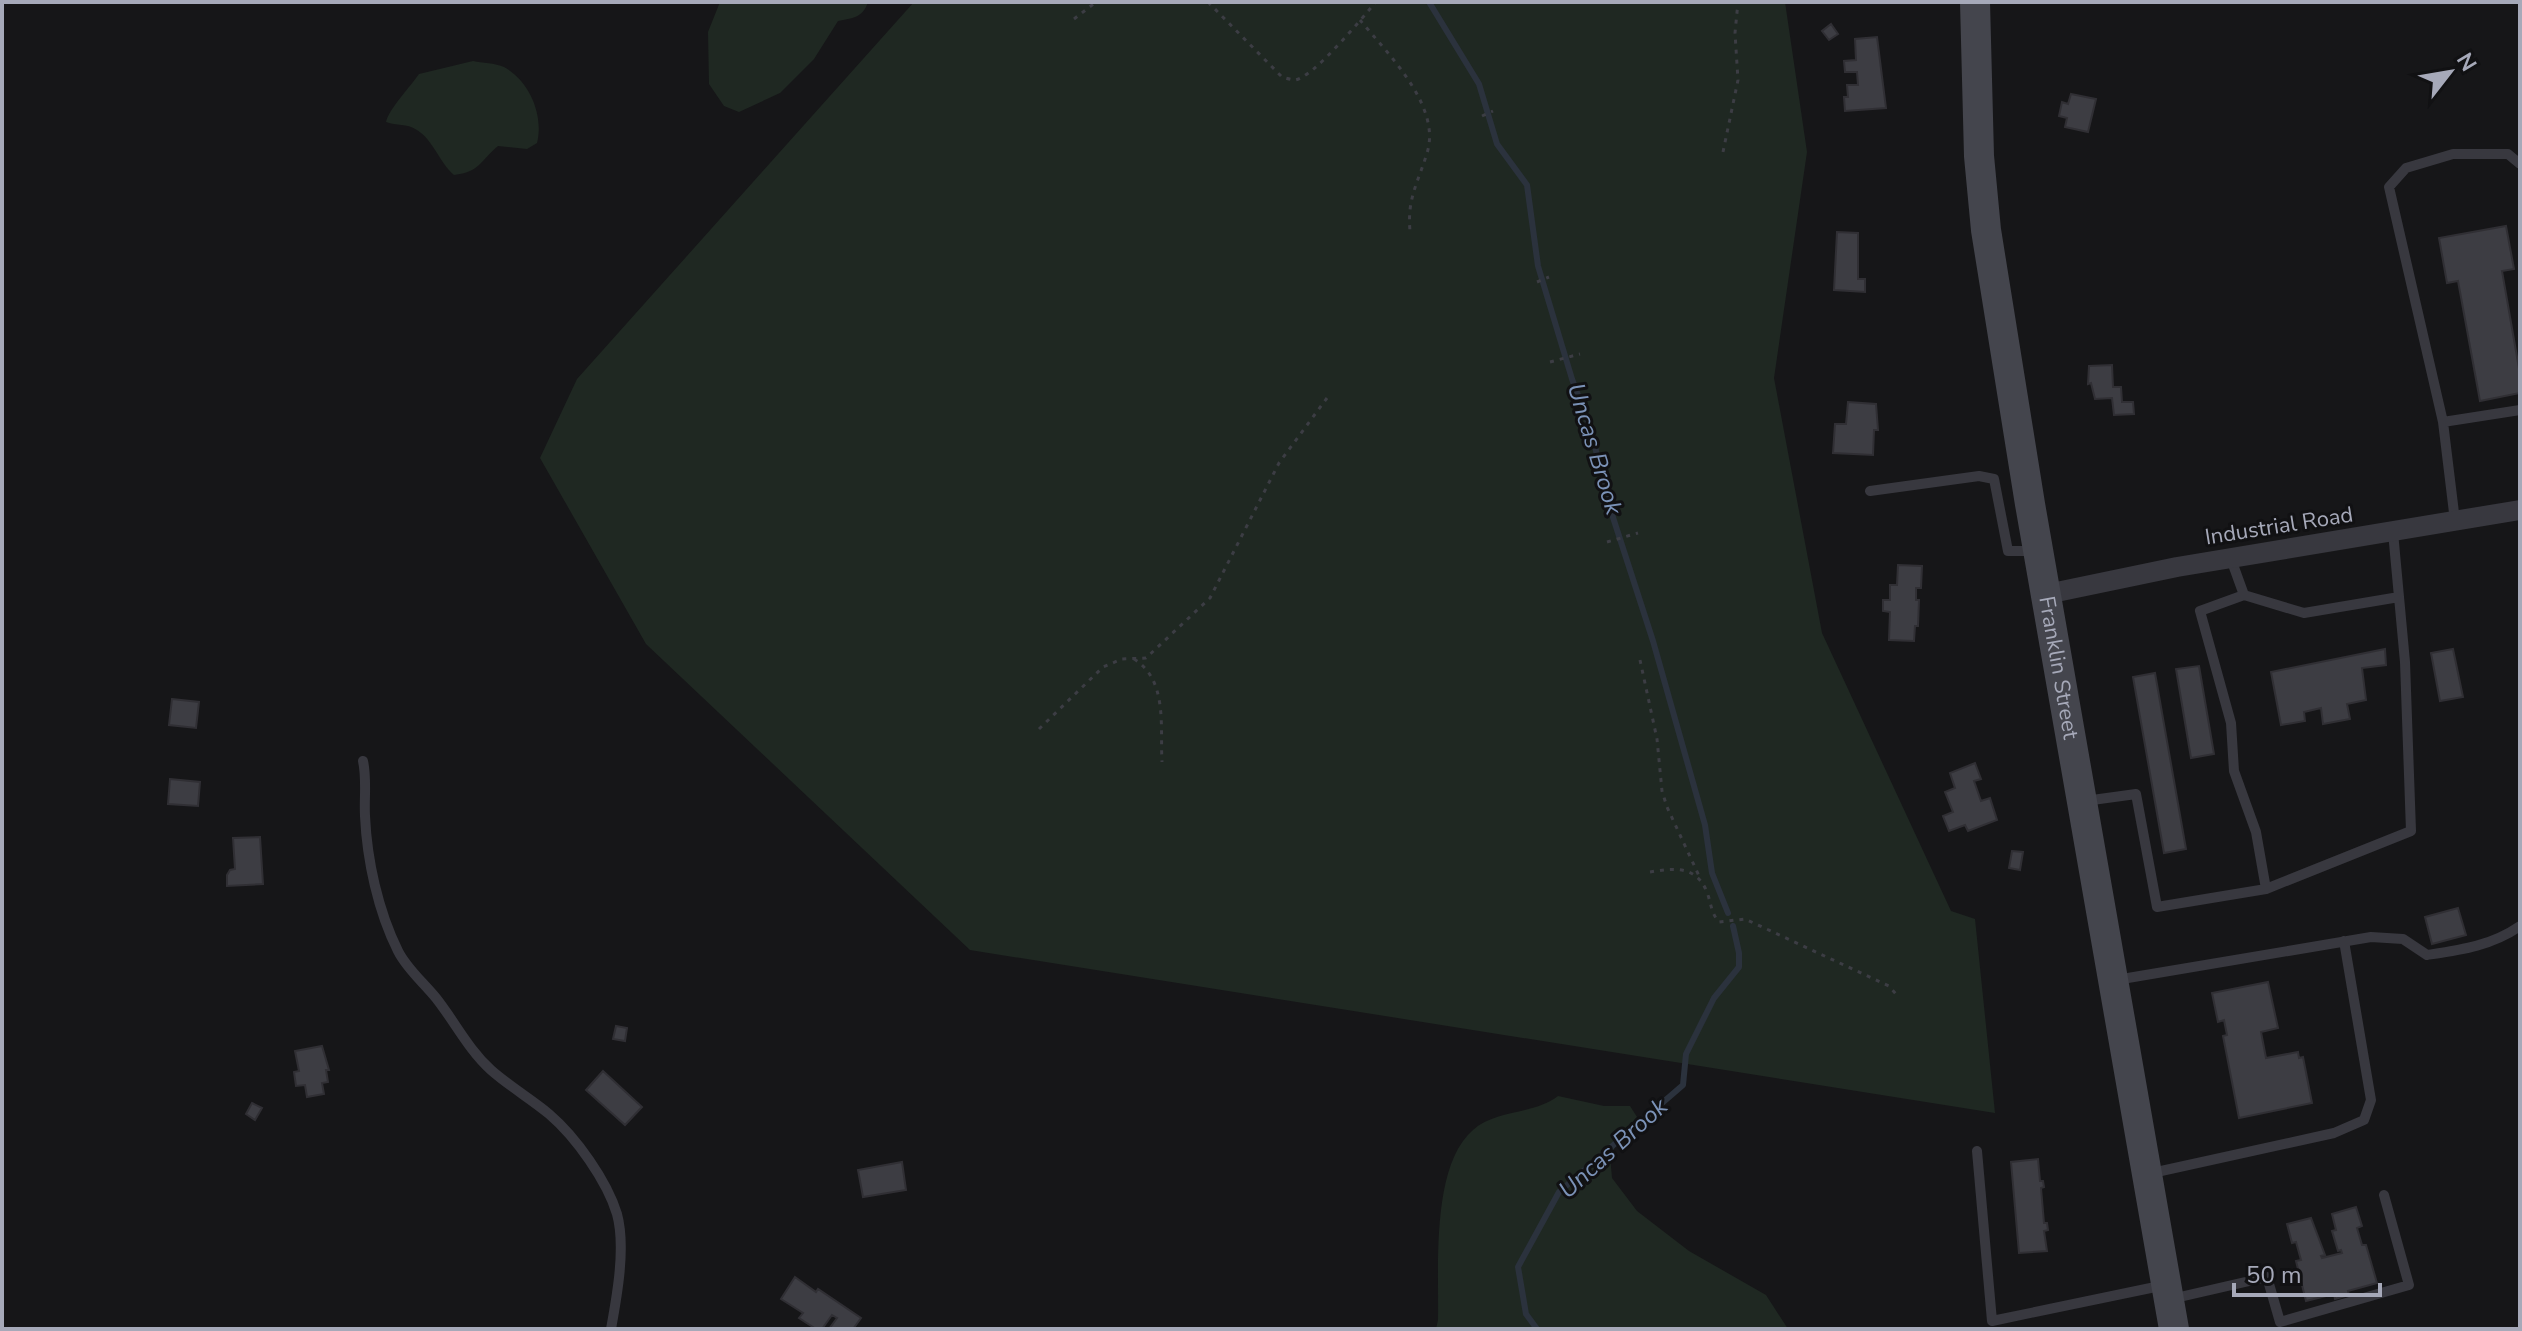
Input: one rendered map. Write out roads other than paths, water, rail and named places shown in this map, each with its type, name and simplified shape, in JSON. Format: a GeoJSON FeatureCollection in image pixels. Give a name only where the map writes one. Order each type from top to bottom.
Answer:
{"type":"FeatureCollection","features":[{"type":"Feature","properties":{"kind":"main road","name":"Franklin Street"},"geometry":{"type":"LineString","coordinates":[[1975,2],[1979,156],[1986,230],[2174,1329]]}},
{"type":"Feature","properties":{"kind":"street","name":"Industrial Road"},"geometry":{"type":"LineString","coordinates":[[2047,594],[2520,510]]}},
{"type":"Feature","properties":{"kind":"lane"},"geometry":{"type":"LineString","coordinates":[[2455,521],[2443,422],[2389,187],[2406,168],[2453,154],[2508,154],[2520,164]]}},
{"type":"Feature","properties":{"kind":"lane"},"geometry":{"type":"LineString","coordinates":[[2443,422],[2520,410]]}},
{"type":"Feature","properties":{"kind":"lane"},"geometry":{"type":"LineString","coordinates":[[1870,491],[1979,476],[1994,479],[2008,551],[2039,551]]}},
{"type":"Feature","properties":{"kind":"lane"},"geometry":{"type":"LineString","coordinates":[[2083,801],[2136,794],[2157,907],[2266,889],[2411,831],[2405,662],[2393,532]]}},
{"type":"Feature","properties":{"kind":"lane"},"geometry":{"type":"LineString","coordinates":[[2231,559],[2244,595]]}},
{"type":"Feature","properties":{"kind":"lane"},"geometry":{"type":"LineString","coordinates":[[2266,889],[2256,832],[2234,771],[2231,723],[2200,611],[2244,595],[2304,613],[2399,597]]}},
{"type":"Feature","properties":{"kind":"lane"},"geometry":{"type":"LineString","coordinates":[[363,761],[364,814],[373,885],[398,951],[409,970],[442,1006],[472,1050],[573,1139],[605,1189],[617,1215],[620,1258],[611,1329]]}},
{"type":"Feature","properties":{"kind":"lane"},"geometry":{"type":"LineString","coordinates":[[2114,980],[2371,937],[2403,939],[2427,955],[2480,946],[2506,936],[2520,926]]}},
{"type":"Feature","properties":{"kind":"lane"},"geometry":{"type":"LineString","coordinates":[[2147,1174],[2334,1133],[2364,1120],[2371,1100],[2344,941]]}},
{"type":"Feature","properties":{"kind":"lane"},"geometry":{"type":"LineString","coordinates":[[1977,1151],[1992,1321],[2267,1277],[2280,1322],[2409,1285],[2384,1195]]}},
{"type":"Feature","properties":{"kind":"waterway","name":"Uncas Brook"},"geometry":{"type":"LineString","coordinates":[[1429,2],[1479,84],[1497,144],[1527,185],[1538,266],[1591,430],[1609,505],[1653,641],[1705,825],[1712,873],[1728,913]]}},
{"type":"Feature","properties":{"kind":"waterway","name":"Uncas Brook"},"geometry":{"type":"LineString","coordinates":[[1537,1329],[1526,1314],[1518,1267],[1559,1192],[1683,1085],[1686,1054],[1714,998],[1739,967],[1733,926]]}}]}
